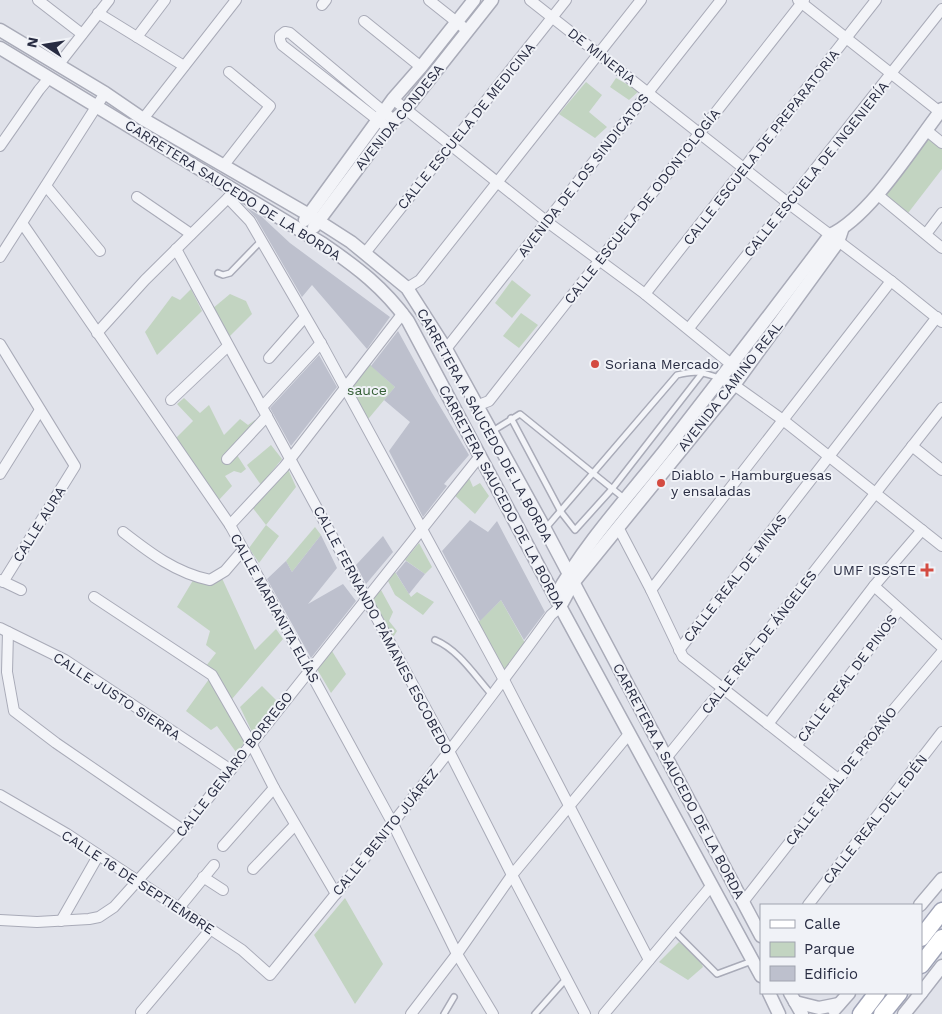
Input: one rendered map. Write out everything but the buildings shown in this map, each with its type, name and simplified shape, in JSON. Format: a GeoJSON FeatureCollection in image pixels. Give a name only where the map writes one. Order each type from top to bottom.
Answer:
{"type":"FeatureCollection","features":[{"type":"Feature","properties":{"kind":"main road"},"geometry":{"type":"LineString","coordinates":[[922,937],[942,910]]}},
{"type":"Feature","properties":{"kind":"main road"},"geometry":{"type":"LineString","coordinates":[[922,964],[942,938]]}},
{"type":"Feature","properties":{"kind":"main road"},"geometry":{"type":"LineString","coordinates":[[860,1014],[876,994]]}},
{"type":"Feature","properties":{"kind":"main road"},"geometry":{"type":"LineString","coordinates":[[882,1014],[898,994]]}},
{"type":"Feature","properties":{"kind":"street"},"geometry":{"type":"LineString","coordinates":[[38,0],[82,34]]}},
{"type":"Feature","properties":{"kind":"street"},"geometry":{"type":"LineString","coordinates":[[59,64],[108,0]]}},
{"type":"Feature","properties":{"kind":"street"},"geometry":{"type":"LineString","coordinates":[[137,37],[165,0]]}},
{"type":"Feature","properties":{"kind":"street"},"geometry":{"type":"LineString","coordinates":[[143,118],[236,0]]}},
{"type":"Feature","properties":{"kind":"street"},"geometry":{"type":"LineString","coordinates":[[429,0],[468,30]]}},
{"type":"Feature","properties":{"kind":"street","name":"AVENIDA CONDESA"},"geometry":{"type":"LineString","coordinates":[[303,232],[386,120],[393,99],[474,0]]}},
{"type":"Feature","properties":{"kind":"street","name":"AVENIDA CONDESA"},"geometry":{"type":"LineString","coordinates":[[386,120],[405,110],[492,0]]}},
{"type":"Feature","properties":{"kind":"street","name":"DE MINERIA"},"geometry":{"type":"LineString","coordinates":[[530,0],[788,203],[837,236],[939,320]]}},
{"type":"Feature","properties":{"kind":"street","name":"CALLE ESCUELA DE MEDICINA"},"geometry":{"type":"LineString","coordinates":[[365,253],[566,0]]}},
{"type":"Feature","properties":{"kind":"street"},"geometry":{"type":"LineString","coordinates":[[407,288],[420,280],[641,0]]}},
{"type":"Feature","properties":{"kind":"street","name":"AVENIDA DE LOS SINDICATOS"},"geometry":{"type":"LineString","coordinates":[[446,349],[721,0]]}},
{"type":"Feature","properties":{"kind":"street","name":"CALLE ESCUELA DE PREPARATORIA"},"geometry":{"type":"LineString","coordinates":[[645,294],[876,0]]}},
{"type":"Feature","properties":{"kind":"street"},"geometry":{"type":"LineString","coordinates":[[801,1],[891,74],[941,110]]}},
{"type":"Feature","properties":{"kind":"street","name":"CALLE ESCUELA DE ODONTOLOGÍA"},"geometry":{"type":"LineString","coordinates":[[476,406],[489,401],[801,1]]}},
{"type":"Feature","properties":{"kind":"street","name":"CALLE ESCUELA DE INGENIERÍA"},"geometry":{"type":"LineString","coordinates":[[689,328],[942,9]]}},
{"type":"Feature","properties":{"kind":"street"},"geometry":{"type":"LineString","coordinates":[[98,13],[184,66]]}},
{"type":"Feature","properties":{"kind":"street"},"geometry":{"type":"LineString","coordinates":[[364,21],[421,67]]}},
{"type":"Feature","properties":{"kind":"street","name":"CARRETERA A SAUCEDO DE LA BORDA"},"geometry":{"type":"LineString","coordinates":[[0,30],[59,64],[143,118],[313,218],[365,253],[407,288],[446,349],[545,530],[760,934]]}},
{"type":"Feature","properties":{"kind":"street"},"geometry":{"type":"LineString","coordinates":[[285,32],[290,33],[366,97],[386,120],[360,106],[282,45],[280,36],[285,32]]}},
{"type":"Feature","properties":{"kind":"street"},"geometry":{"type":"LineString","coordinates":[[0,48],[49,78],[0,146]]}},
{"type":"Feature","properties":{"kind":"street"},"geometry":{"type":"LineString","coordinates":[[318,73],[326,63]]}},
{"type":"Feature","properties":{"kind":"street"},"geometry":{"type":"LineString","coordinates":[[224,165],[270,106],[229,72]]}},
{"type":"Feature","properties":{"kind":"street","name":"CARRETERA SAUCEDO DE LA BORDA"},"geometry":{"type":"LineString","coordinates":[[49,78],[96,106],[232,194],[303,232],[355,266],[393,300],[408,321],[480,456],[555,606],[629,734],[760,974]]}},
{"type":"Feature","properties":{"kind":"street"},"geometry":{"type":"LineString","coordinates":[[0,257],[105,93]]}},
{"type":"Feature","properties":{"kind":"street"},"geometry":{"type":"LineString","coordinates":[[360,106],[366,97]]}},
{"type":"Feature","properties":{"kind":"street"},"geometry":{"type":"LineString","coordinates":[[393,99],[546,221],[689,328],[742,373]]}},
{"type":"Feature","properties":{"kind":"street","name":"AVENIDA CAMINO REAL"},"geometry":{"type":"LineString","coordinates":[[570,578],[618,527],[630,503],[732,364],[837,236],[878,195],[941,110]]}},
{"type":"Feature","properties":{"kind":"street"},"geometry":{"type":"LineString","coordinates":[[926,130],[942,143]]}},
{"type":"Feature","properties":{"kind":"street"},"geometry":{"type":"LineString","coordinates":[[46,186],[100,251]]}},
{"type":"Feature","properties":{"kind":"street"},"geometry":{"type":"LineString","coordinates":[[97,333],[145,280],[232,194],[262,241],[321,343],[504,680],[649,960]]}},
{"type":"Feature","properties":{"kind":"street"},"geometry":{"type":"LineString","coordinates":[[878,195],[942,248]]}},
{"type":"Feature","properties":{"kind":"street"},"geometry":{"type":"LineString","coordinates":[[138,197],[191,234]]}},
{"type":"Feature","properties":{"kind":"street"},"geometry":{"type":"LineString","coordinates":[[926,234],[942,213]]}},
{"type":"Feature","properties":{"kind":"street","name":"CALLE MARIANITA ELÍAS"},"geometry":{"type":"LineString","coordinates":[[22,223],[230,525],[393,824],[457,954],[493,1014]]}},
{"type":"Feature","properties":{"kind":"street","name":"AVENIDA CAMINO REAL"},"geometry":{"type":"LineString","coordinates":[[570,578],[630,503],[734,384],[837,236]]}},
{"type":"Feature","properties":{"kind":"street","name":"CALLE FERNANDO PÁMANES ESCOBEDO"},"geometry":{"type":"LineString","coordinates":[[176,249],[449,751],[585,1014]]}},
{"type":"Feature","properties":{"kind":"street"},"geometry":{"type":"LineString","coordinates":[[652,590],[892,281]]}},
{"type":"Feature","properties":{"kind":"street"},"geometry":{"type":"LineString","coordinates":[[230,525],[290,459],[402,313]]}},
{"type":"Feature","properties":{"kind":"street"},"geometry":{"type":"LineString","coordinates":[[269,358],[305,316]]}},
{"type":"Feature","properties":{"kind":"street","name":"CALLE REAL DE MINAS"},"geometry":{"type":"LineString","coordinates":[[679,650],[828,458],[939,320]]}},
{"type":"Feature","properties":{"kind":"street"},"geometry":{"type":"LineString","coordinates":[[227,459],[321,343]]}},
{"type":"Feature","properties":{"kind":"street"},"geometry":{"type":"LineString","coordinates":[[0,344],[40,410],[0,474]]}},
{"type":"Feature","properties":{"kind":"street"},"geometry":{"type":"LineString","coordinates":[[171,400],[228,346]]}},
{"type":"Feature","properties":{"kind":"street"},"geometry":{"type":"LineString","coordinates":[[0,364],[6,354]]}},
{"type":"Feature","properties":{"kind":"street"},"geometry":{"type":"LineString","coordinates":[[721,378],[734,384],[783,420],[828,458],[876,493],[942,546]]}},
{"type":"Feature","properties":{"kind":"street","name":"CALLE REAL DE ÁNGELES"},"geometry":{"type":"LineString","coordinates":[[667,757],[942,408]]}},
{"type":"Feature","properties":{"kind":"street","name":"CALLE AURA"},"geometry":{"type":"LineString","coordinates":[[2,581],[75,466],[40,410]]}},
{"type":"Feature","properties":{"kind":"street"},"geometry":{"type":"LineString","coordinates":[[912,446],[942,470]]}},
{"type":"Feature","properties":{"kind":"street","name":"CALLE GENARO BORREGO"},"geometry":{"type":"LineString","coordinates":[[0,920],[37,922],[89,919],[99,916],[114,907],[183,830],[480,456]]}},
{"type":"Feature","properties":{"kind":"street"},"geometry":{"type":"LineString","coordinates":[[618,527],[652,590],[683,657],[838,779]]}},
{"type":"Feature","properties":{"kind":"street"},"geometry":{"type":"LineString","coordinates":[[768,724],[874,586],[922,530]]}},
{"type":"Feature","properties":{"kind":"street"},"geometry":{"type":"LineString","coordinates":[[123,532],[154,556],[174,568],[195,577],[210,580],[226,571],[243,550]]}},
{"type":"Feature","properties":{"kind":"street"},"geometry":{"type":"LineString","coordinates":[[555,606],[570,578]]}},
{"type":"Feature","properties":{"kind":"street"},"geometry":{"type":"LineString","coordinates":[[2,581],[21,590]]}},
{"type":"Feature","properties":{"kind":"street"},"geometry":{"type":"LineString","coordinates":[[874,586],[942,647]]}},
{"type":"Feature","properties":{"kind":"street"},"geometry":{"type":"LineString","coordinates":[[94,597],[212,675],[274,788],[336,894]]}},
{"type":"Feature","properties":{"kind":"street","name":"CALLE BENITO JUÁREZ"},"geometry":{"type":"LineString","coordinates":[[270,975],[393,824],[504,680],[555,606]]}},
{"type":"Feature","properties":{"kind":"street","name":"CALLE REAL DE PINOS"},"geometry":{"type":"LineString","coordinates":[[796,746],[899,610]]}},
{"type":"Feature","properties":{"kind":"street"},"geometry":{"type":"LineString","coordinates":[[4,630],[7,672],[14,711],[56,743],[183,830]]}},
{"type":"Feature","properties":{"kind":"street","name":"CALLE JUSTO SIERRA"},"geometry":{"type":"LineString","coordinates":[[4,630],[65,660],[231,770]]}},
{"type":"Feature","properties":{"kind":"street","name":"CALLE REAL DE PROAÑO"},"geometry":{"type":"LineString","coordinates":[[743,902],[838,779],[942,652]]}},
{"type":"Feature","properties":{"kind":"street","name":"CALLE REAL DEL EDÉN"},"geometry":{"type":"LineString","coordinates":[[809,904],[942,732]]}},
{"type":"Feature","properties":{"kind":"street"},"geometry":{"type":"LineString","coordinates":[[411,1014],[457,954],[512,875],[629,734]]}},
{"type":"Feature","properties":{"kind":"street"},"geometry":{"type":"LineString","coordinates":[[223,846],[274,788]]}},
{"type":"Feature","properties":{"kind":"street","name":"CALLE 16 DE SEPTIEMBRE"},"geometry":{"type":"LineString","coordinates":[[0,795],[67,834],[242,950],[270,975]]}},
{"type":"Feature","properties":{"kind":"street"},"geometry":{"type":"LineString","coordinates":[[253,869],[295,825]]}},
{"type":"Feature","properties":{"kind":"street"},"geometry":{"type":"LineString","coordinates":[[61,921],[98,856]]}},
{"type":"Feature","properties":{"kind":"street"},"geometry":{"type":"LineString","coordinates":[[178,909],[214,864]]}},
{"type":"Feature","properties":{"kind":"street"},"geometry":{"type":"LineString","coordinates":[[203,877],[223,890]]}},
{"type":"Feature","properties":{"kind":"street"},"geometry":{"type":"LineString","coordinates":[[921,904],[942,879]]}},
{"type":"Feature","properties":{"kind":"street"},"geometry":{"type":"LineString","coordinates":[[604,1014],[712,885]]}},
{"type":"Feature","properties":{"kind":"street"},"geometry":{"type":"LineString","coordinates":[[142,1012],[210,930]]}},
{"type":"Feature","properties":{"kind":"street"},"geometry":{"type":"LineString","coordinates":[[922,992],[942,966]]}},
{"type":"Feature","properties":{"kind":"street"},"geometry":{"type":"LineString","coordinates":[[769,994],[779,1014]]}},
{"type":"Feature","properties":{"kind":"street"},"geometry":{"type":"LineString","coordinates":[[792,998],[819,1008],[836,1011],[848,994]]}},
{"type":"Feature","properties":{"kind":"street"},"geometry":{"type":"LineString","coordinates":[[904,1014],[920,994]]}},
{"type":"Feature","properties":{"kind":"street"},"geometry":{"type":"LineString","coordinates":[[792,998],[802,1014]]}},
{"type":"Feature","properties":{"kind":"lane"},"geometry":{"type":"LineString","coordinates":[[218,273],[223,275],[230,273],[262,241]]}},
{"type":"Feature","properties":{"kind":"lane"},"geometry":{"type":"LineString","coordinates":[[511,418],[561,512],[575,530],[612,488],[703,372]]}},
{"type":"Feature","properties":{"kind":"lane"},"geometry":{"type":"LineString","coordinates":[[545,530],[677,375],[703,372],[721,378]]}},
{"type":"Feature","properties":{"kind":"lane"},"geometry":{"type":"LineString","coordinates":[[491,432],[520,414],[630,503]]}},
{"type":"Feature","properties":{"kind":"lane"},"geometry":{"type":"LineString","coordinates":[[435,640],[446,645],[456,653],[492,695]]}},
{"type":"Feature","properties":{"kind":"lane"},"geometry":{"type":"LineString","coordinates":[[674,930],[717,974],[753,961]]}},
{"type":"Feature","properties":{"kind":"lane"},"geometry":{"type":"LineString","coordinates":[[535,1014],[566,979]]}},
{"type":"Feature","properties":{"kind":"lane"},"geometry":{"type":"LineString","coordinates":[[444,1014],[454,997]]}},
{"type":"Feature","properties":{"kind":"green space"},"geometry":{"type":"Polygon","coordinates":[[[616,78],[639,91],[629,100],[610,87],[616,78]]]}},
{"type":"Feature","properties":{"kind":"green space"},"geometry":{"type":"Polygon","coordinates":[[[586,82],[602,95],[589,112],[607,127],[595,138],[559,114],[586,82]]]}},
{"type":"Feature","properties":{"kind":"green space"},"geometry":{"type":"Polygon","coordinates":[[[926,130],[942,143],[942,169],[905,217],[878,195],[926,130]]]}},
{"type":"Feature","properties":{"kind":"green space"},"geometry":{"type":"Polygon","coordinates":[[[512,280],[531,295],[512,318],[495,303],[512,280]]]}},
{"type":"Feature","properties":{"kind":"green space"},"geometry":{"type":"Polygon","coordinates":[[[191,289],[202,311],[157,355],[145,332],[172,296],[180,300],[191,289]]]}},
{"type":"Feature","properties":{"kind":"green space"},"geometry":{"type":"Polygon","coordinates":[[[230,294],[246,301],[252,314],[227,339],[212,309],[230,294]]]}},
{"type":"Feature","properties":{"kind":"green space"},"geometry":{"type":"Polygon","coordinates":[[[521,313],[538,325],[519,348],[503,336],[521,313]]]}},
{"type":"Feature","properties":{"kind":"green space","name":"sauce"},"geometry":{"type":"Polygon","coordinates":[[[366,361],[395,387],[364,424],[345,388],[366,361]]]}},
{"type":"Feature","properties":{"kind":"green space"},"geometry":{"type":"Polygon","coordinates":[[[184,398],[200,413],[209,405],[224,435],[240,419],[248,425],[255,420],[257,423],[237,455],[246,469],[241,473],[234,471],[225,476],[232,486],[217,502],[177,441],[177,437],[193,421],[177,404],[184,398]]]}},
{"type":"Feature","properties":{"kind":"green space"},"geometry":{"type":"Polygon","coordinates":[[[271,445],[282,459],[261,485],[247,465],[271,445]]]}},
{"type":"Feature","properties":{"kind":"green space"},"geometry":{"type":"Polygon","coordinates":[[[288,469],[296,487],[266,525],[252,507],[288,469]]]}},
{"type":"Feature","properties":{"kind":"green space"},"geometry":{"type":"Polygon","coordinates":[[[467,473],[473,487],[480,483],[489,496],[475,514],[451,492],[467,473]]]}},
{"type":"Feature","properties":{"kind":"green space"},"geometry":{"type":"Polygon","coordinates":[[[266,525],[279,536],[259,563],[249,548],[266,525]]]}},
{"type":"Feature","properties":{"kind":"green space"},"geometry":{"type":"Polygon","coordinates":[[[315,527],[321,535],[292,572],[286,561],[315,527]]]}},
{"type":"Feature","properties":{"kind":"green space"},"geometry":{"type":"Polygon","coordinates":[[[419,543],[432,567],[425,574],[405,560],[419,543]]]}},
{"type":"Feature","properties":{"kind":"green space"},"geometry":{"type":"Polygon","coordinates":[[[395,572],[411,597],[417,592],[434,602],[423,615],[395,595],[388,581],[395,572]]]}},
{"type":"Feature","properties":{"kind":"green space"},"geometry":{"type":"Polygon","coordinates":[[[220,574],[255,650],[276,629],[283,639],[232,699],[206,666],[216,653],[206,645],[210,631],[177,607],[195,577],[220,574]]]}},
{"type":"Feature","properties":{"kind":"green space"},"geometry":{"type":"Polygon","coordinates":[[[381,590],[393,612],[389,621],[397,631],[390,642],[366,598],[381,590]]]}},
{"type":"Feature","properties":{"kind":"green space"},"geometry":{"type":"Polygon","coordinates":[[[501,600],[525,643],[501,675],[474,626],[501,600]]]}},
{"type":"Feature","properties":{"kind":"green space"},"geometry":{"type":"Polygon","coordinates":[[[332,651],[346,674],[331,693],[317,669],[332,651]]]}},
{"type":"Feature","properties":{"kind":"green space"},"geometry":{"type":"Polygon","coordinates":[[[212,675],[249,739],[236,752],[217,726],[211,730],[186,711],[212,675]]]}},
{"type":"Feature","properties":{"kind":"green space"},"geometry":{"type":"Polygon","coordinates":[[[262,686],[277,701],[253,734],[240,707],[262,686]]]}},
{"type":"Feature","properties":{"kind":"green space"},"geometry":{"type":"Polygon","coordinates":[[[345,898],[383,964],[355,1004],[314,935],[345,898]]]}},
{"type":"Feature","properties":{"kind":"green space"},"geometry":{"type":"Polygon","coordinates":[[[679,942],[699,957],[703,967],[688,980],[659,962],[679,942]]]}},
{"type":"Feature","properties":{"kind":"place","name":"Soriana Mercado"},"geometry":{"type":"Point","coordinates":[595,364]}},
{"type":"Feature","properties":{"kind":"place","name":"Diablo - Hamburguesas y ensaladas"},"geometry":{"type":"Point","coordinates":[661,483]}},
{"type":"Feature","properties":{"kind":"place","name":"UMF ISSSTE"},"geometry":{"type":"Point","coordinates":[927,570]}}]}
